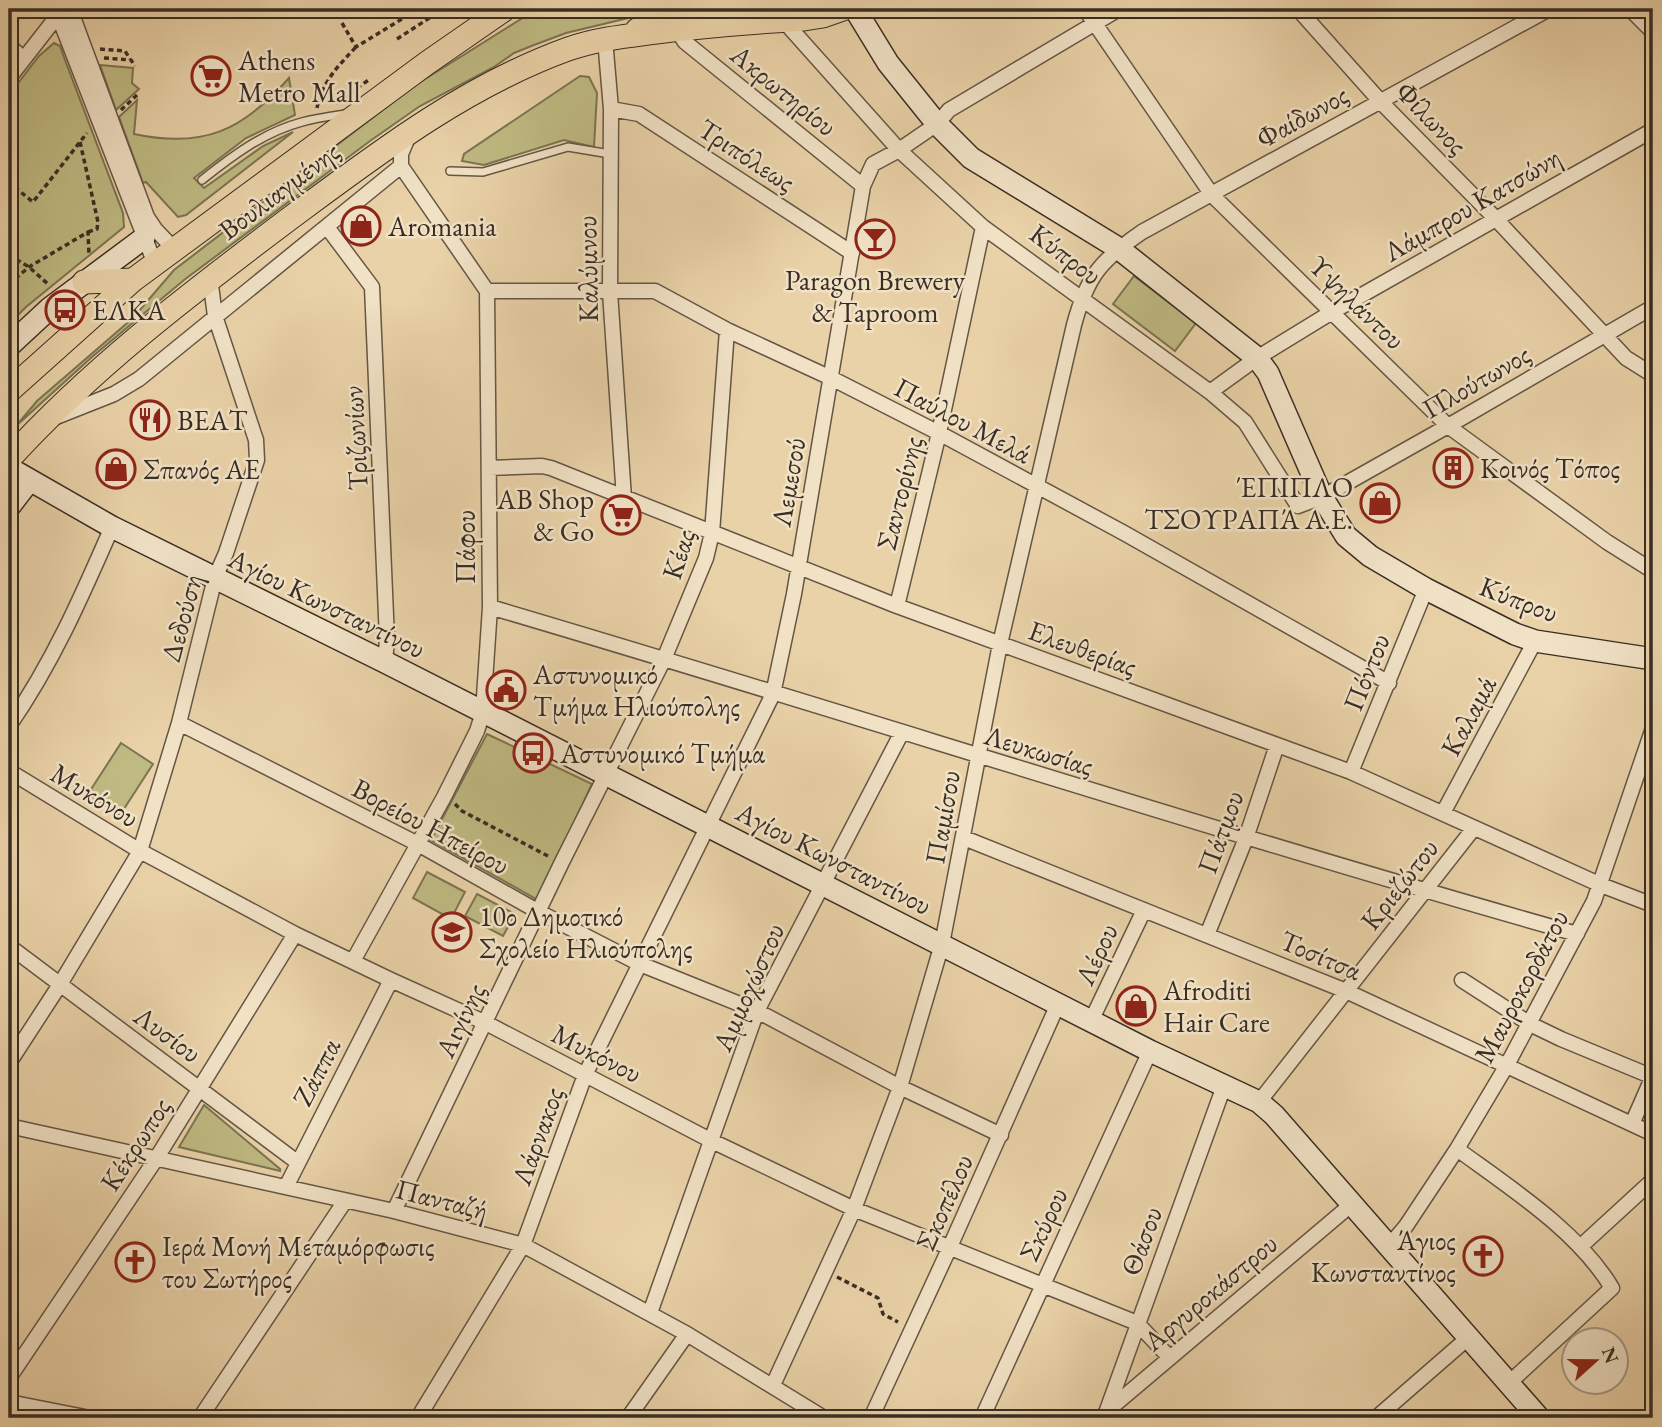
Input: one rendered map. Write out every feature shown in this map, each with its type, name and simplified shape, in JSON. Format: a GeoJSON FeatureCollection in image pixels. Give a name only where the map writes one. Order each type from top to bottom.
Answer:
{"type":"FeatureCollection","features":[{"type":"Feature","properties":{"kind":"main road","name":"Βουλιαγμένης"},"geometry":{"type":"LineString","coordinates":[[9,391],[133,280],[505,9]]}},
{"type":"Feature","properties":{"kind":"main road"},"geometry":{"type":"LineString","coordinates":[[673,19],[783,20],[823,16],[843,9]]}},
{"type":"Feature","properties":{"kind":"main road","name":"Βουλιαγμένης"},"geometry":{"type":"LineString","coordinates":[[9,459],[41,423],[119,352],[211,278],[411,131],[451,105],[510,74],[568,49],[673,19]]}},
{"type":"Feature","properties":{"kind":"main road"},"geometry":{"type":"LineString","coordinates":[[87,272],[133,280]]}},
{"type":"Feature","properties":{"kind":"street","name":"Κύπρου"},"geometry":{"type":"LineString","coordinates":[[855,9],[888,63],[937,124],[971,158],[1118,248],[1256,358],[1268,373],[1322,496],[1346,537],[1370,556],[1426,589],[1515,634],[1535,641],[1651,654]]}},
{"type":"Feature","properties":{"kind":"street","name":"Υψηλάντου"},"geometry":{"type":"LineString","coordinates":[[1085,9],[1212,195],[1448,426],[1607,542],[1653,571]]}},
{"type":"Feature","properties":{"kind":"street","name":"Λεμεσού"},"geometry":{"type":"LineString","coordinates":[[707,825],[773,694],[799,566],[863,186],[873,164],[937,124],[949,110],[1119,9]]}},
{"type":"Feature","properties":{"kind":"street","name":"Φίλωνος"},"geometry":{"type":"LineString","coordinates":[[1298,9],[1380,101],[1495,218],[1626,358],[1653,375]]}},
{"type":"Feature","properties":{"kind":"street","name":"Φαίδωνος"},"geometry":{"type":"LineString","coordinates":[[1118,248],[1142,232],[1549,9]]}},
{"type":"Feature","properties":{"kind":"street"},"geometry":{"type":"LineString","coordinates":[[1630,9],[1653,32]]}},
{"type":"Feature","properties":{"kind":"street"},"geometry":{"type":"LineString","coordinates":[[9,78],[62,10]]}},
{"type":"Feature","properties":{"kind":"street"},"geometry":{"type":"LineString","coordinates":[[62,10],[155,264]]}},
{"type":"Feature","properties":{"kind":"street"},"geometry":{"type":"LineString","coordinates":[[62,10],[147,217],[175,250]]}},
{"type":"Feature","properties":{"kind":"street","name":"Ακρωτηρίου"},"geometry":{"type":"LineString","coordinates":[[673,19],[691,47],[863,186]]}},
{"type":"Feature","properties":{"kind":"street","name":"Κύπρου"},"geometry":{"type":"LineString","coordinates":[[783,20],[899,150],[983,227],[1210,392],[1245,422],[1298,506],[1322,496]]}},
{"type":"Feature","properties":{"kind":"street","name":"Καλύμνου"},"geometry":{"type":"LineString","coordinates":[[617,37],[611,109],[610,292],[624,498]]}},
{"type":"Feature","properties":{"kind":"street"},"geometry":{"type":"LineString","coordinates":[[9,46],[24,59]]}},
{"type":"Feature","properties":{"kind":"street","name":"Τριπόλεως"},"geometry":{"type":"LineString","coordinates":[[611,109],[639,114],[852,253]]}},
{"type":"Feature","properties":{"kind":"street","name":"Λάμπρου Κατσώνη"},"geometry":{"type":"LineString","coordinates":[[1210,392],[1256,358],[1332,312],[1653,130]]}},
{"type":"Feature","properties":{"kind":"street"},"geometry":{"type":"LineString","coordinates":[[411,131],[401,154],[401,166],[487,291]]}},
{"type":"Feature","properties":{"kind":"street"},"geometry":{"type":"LineString","coordinates":[[41,423],[126,388],[401,166]]}},
{"type":"Feature","properties":{"kind":"street","name":"Τριζωνίων"},"geometry":{"type":"LineString","coordinates":[[327,227],[372,287],[387,625],[384,662]]}},
{"type":"Feature","properties":{"kind":"street","name":"Σαντορίνης"},"geometry":{"type":"LineString","coordinates":[[897,606],[939,433],[983,227]]}},
{"type":"Feature","properties":{"kind":"street"},"geometry":{"type":"LineString","coordinates":[[9,346],[87,272],[144,238]]}},
{"type":"Feature","properties":{"kind":"street","name":"Παμίσου"},"geometry":{"type":"LineString","coordinates":[[773,1385],[854,1209],[900,1087],[942,944],[1000,643],[1081,300],[1096,269],[1118,248]]}},
{"type":"Feature","properties":{"kind":"street","name":"Δεδούση"},"geometry":{"type":"LineString","coordinates":[[9,1063],[140,851],[179,723],[215,578],[257,460],[256,440],[215,316],[211,278]]}},
{"type":"Feature","properties":{"kind":"street","name":"Παύλου Μελά"},"geometry":{"type":"LineString","coordinates":[[487,291],[655,292],[939,433],[1124,533],[1389,683]]}},
{"type":"Feature","properties":{"kind":"street","name":"Πάφου"},"geometry":{"type":"LineString","coordinates":[[353,961],[444,797],[477,732],[483,712],[489,607],[487,291]]}},
{"type":"Feature","properties":{"kind":"street","name":"Πλούτωνος"},"geometry":{"type":"LineString","coordinates":[[1322,496],[1653,307]]}},
{"type":"Feature","properties":{"kind":"street","name":"Κέας"},"geometry":{"type":"LineString","coordinates":[[607,776],[664,659],[706,558],[712,533],[727,330]]}},
{"type":"Feature","properties":{"kind":"street","name":"Αγίου Κωνσταντίνου"},"geometry":{"type":"LineString","coordinates":[[9,468],[113,527],[1092,1019],[1150,1051],[1259,1102],[1274,1115],[1539,1418]]}},
{"type":"Feature","properties":{"kind":"street","name":"Ελευθερίας"},"geometry":{"type":"LineString","coordinates":[[489,468],[551,468],[897,606],[1351,772],[1601,885],[1653,905]]}},
{"type":"Feature","properties":{"kind":"street"},"geometry":{"type":"LineString","coordinates":[[9,507],[29,481]]}},
{"type":"Feature","properties":{"kind":"street"},"geometry":{"type":"LineString","coordinates":[[9,726],[37,685],[62,639],[113,527]]}},
{"type":"Feature","properties":{"kind":"street","name":"Πόντου"},"geometry":{"type":"LineString","coordinates":[[1351,772],[1426,589]]}},
{"type":"Feature","properties":{"kind":"street","name":"Λευκωσίας"},"geometry":{"type":"LineString","coordinates":[[489,607],[1246,838],[1577,934]]}},
{"type":"Feature","properties":{"kind":"street","name":"Καλαμά"},"geometry":{"type":"LineString","coordinates":[[1443,813],[1535,641]]}},
{"type":"Feature","properties":{"kind":"street","name":"Βορείου Ηπείρου"},"geometry":{"type":"LineString","coordinates":[[179,723],[418,844],[539,912],[640,964],[757,1012],[900,1087],[1001,1135]]}},
{"type":"Feature","properties":{"kind":"street","name":"Μαυροκορδάτου"},"geometry":{"type":"LineString","coordinates":[[1389,1246],[1406,1226],[1457,1149],[1530,1024],[1577,934],[1601,885],[1653,728]]}},
{"type":"Feature","properties":{"kind":"street","name":"Αμμοχώστου"},"geometry":{"type":"LineString","coordinates":[[650,1313],[757,1012],[902,732]]}},
{"type":"Feature","properties":{"kind":"street","name":"Πάτμου"},"geometry":{"type":"LineString","coordinates":[[1207,935],[1246,838],[1277,745]]}},
{"type":"Feature","properties":{"kind":"street","name":"Μυκόνου"},"geometry":{"type":"LineString","coordinates":[[9,771],[140,851],[295,933],[486,1023],[712,1141],[854,1209],[1137,1323],[1170,1358]]}},
{"type":"Feature","properties":{"kind":"street","name":"Αιγίνης"},"geometry":{"type":"LineString","coordinates":[[394,1211],[562,862],[607,776]]}},
{"type":"Feature","properties":{"kind":"street","name":"Λάρνακος"},"geometry":{"type":"LineString","coordinates":[[418,1418],[523,1245],[585,1075],[707,825]]}},
{"type":"Feature","properties":{"kind":"street","name":"Κριεζώτου"},"geometry":{"type":"LineString","coordinates":[[1259,1102],[1474,828]]}},
{"type":"Feature","properties":{"kind":"street","name":"Τοσίτσα"},"geometry":{"type":"LineString","coordinates":[[964,838],[1346,992],[1653,1134]]}},
{"type":"Feature","properties":{"kind":"street","name":"Λέρου"},"geometry":{"type":"LineString","coordinates":[[1092,1019],[1144,910]]}},
{"type":"Feature","properties":{"kind":"street","name":"Κέκρωπος"},"geometry":{"type":"LineString","coordinates":[[9,1378],[156,1159],[295,933]]}},
{"type":"Feature","properties":{"kind":"street","name":"Λυσίου"},"geometry":{"type":"LineString","coordinates":[[9,946],[297,1162]]}},
{"type":"Feature","properties":{"kind":"street","name":"Ζάππα"},"geometry":{"type":"LineString","coordinates":[[286,1187],[391,980]]}},
{"type":"Feature","properties":{"kind":"street"},"geometry":{"type":"LineString","coordinates":[[1462,980],[1530,1024],[1653,1076],[1632,1124]]}},
{"type":"Feature","properties":{"kind":"street","name":"Σκοπέλου"},"geometry":{"type":"LineString","coordinates":[[871,1418],[1058,1004]]}},
{"type":"Feature","properties":{"kind":"street","name":"Σκύρου"},"geometry":{"type":"LineString","coordinates":[[982,1418],[1150,1051]]}},
{"type":"Feature","properties":{"kind":"street","name":"Θάσου"},"geometry":{"type":"LineString","coordinates":[[1103,1415],[1224,1086]]}},
{"type":"Feature","properties":{"kind":"street","name":"Πανταζή"},"geometry":{"type":"LineString","coordinates":[[9,1126],[394,1211],[523,1245],[687,1334],[824,1418]]}},
{"type":"Feature","properties":{"kind":"street"},"geometry":{"type":"LineString","coordinates":[[1457,1149],[1507,1186],[1580,1247],[1612,1288],[1508,1384]]}},
{"type":"Feature","properties":{"kind":"street"},"geometry":{"type":"LineString","coordinates":[[1580,1247],[1653,1180]]}},
{"type":"Feature","properties":{"kind":"street"},"geometry":{"type":"LineString","coordinates":[[200,1418],[345,1201]]}},
{"type":"Feature","properties":{"kind":"street","name":"Αργυροκάστρου"},"geometry":{"type":"LineString","coordinates":[[1103,1415],[1352,1204]]}},
{"type":"Feature","properties":{"kind":"street"},"geometry":{"type":"LineString","coordinates":[[628,1418],[687,1334]]}},
{"type":"Feature","properties":{"kind":"street"},"geometry":{"type":"LineString","coordinates":[[1376,1418],[1468,1338]]}},
{"type":"Feature","properties":{"kind":"street"},"geometry":{"type":"LineString","coordinates":[[9,1402],[90,1418]]}},
{"type":"Feature","properties":{"kind":"street"},"geometry":{"type":"LineString","coordinates":[[1647,1418],[1653,1413]]}},
{"type":"Feature","properties":{"kind":"lane"},"geometry":{"type":"LineString","coordinates":[[202,180],[245,148],[277,131],[314,119],[363,110]]}},
{"type":"Feature","properties":{"kind":"lane"},"geometry":{"type":"LineString","coordinates":[[450,171],[483,172],[568,147],[610,154]]}},
{"type":"Feature","properties":{"kind":"path"},"geometry":{"type":"LineString","coordinates":[[314,119],[319,96],[331,73],[356,47],[415,11],[434,15],[463,15]]}},
{"type":"Feature","properties":{"kind":"path"},"geometry":{"type":"LineString","coordinates":[[397,39],[434,15]]}},
{"type":"Feature","properties":{"kind":"path"},"geometry":{"type":"LineString","coordinates":[[342,23],[356,47]]}},
{"type":"Feature","properties":{"kind":"path"},"geometry":{"type":"LineString","coordinates":[[101,58],[100,49],[125,51],[131,60]]}},
{"type":"Feature","properties":{"kind":"path"},"geometry":{"type":"LineString","coordinates":[[131,101],[138,94]]}},
{"type":"Feature","properties":{"kind":"path"},"geometry":{"type":"LineString","coordinates":[[9,189],[12,185],[33,202],[92,128]]}},
{"type":"Feature","properties":{"kind":"path"},"geometry":{"type":"LineString","coordinates":[[9,284],[29,267],[97,229],[98,222],[80,142]]}},
{"type":"Feature","properties":{"kind":"path"},"geometry":{"type":"LineString","coordinates":[[87,272],[88,232]]}},
{"type":"Feature","properties":{"kind":"path"},"geometry":{"type":"LineString","coordinates":[[9,255],[29,267],[54,290]]}},
{"type":"Feature","properties":{"kind":"path"},"geometry":{"type":"LineString","coordinates":[[444,797],[462,811],[562,862]]}},
{"type":"Feature","properties":{"kind":"path"},"geometry":{"type":"LineString","coordinates":[[826,1272],[878,1298],[883,1314],[913,1330]]}},
{"type":"Feature","properties":{"kind":"shaded area"},"geometry":{"type":"Polygon","coordinates":[[[537,9],[658,9],[566,33],[514,53],[494,67],[420,106],[184,280],[92,357],[16,426],[37,401],[133,318],[174,270],[414,86],[537,9]]]}},
{"type":"Feature","properties":{"kind":"shaded area"},"geometry":{"type":"Polygon","coordinates":[[[54,43],[60,46],[123,213],[124,227],[9,324],[9,95],[39,56],[54,43]]]}},
{"type":"Feature","properties":{"kind":"shaded area"},"geometry":{"type":"Polygon","coordinates":[[[100,65],[133,68],[132,83],[139,89],[116,110],[100,65]]]}},
{"type":"Feature","properties":{"kind":"shaded area"},"geometry":{"type":"Polygon","coordinates":[[[580,76],[589,77],[597,93],[594,147],[564,140],[484,165],[462,161],[464,154],[580,76]]]}},
{"type":"Feature","properties":{"kind":"shaded area"},"geometry":{"type":"Polygon","coordinates":[[[289,78],[295,115],[246,138],[194,178],[204,188],[263,146],[293,132],[186,215],[178,217],[146,182],[143,183],[119,117],[137,100],[134,134],[181,139],[202,137],[238,123],[272,96],[289,78]]]}},
{"type":"Feature","properties":{"kind":"shaded area"},"geometry":{"type":"Polygon","coordinates":[[[1134,276],[1196,323],[1175,351],[1113,304],[1134,276]]]}},
{"type":"Feature","properties":{"kind":"shaded area"},"geometry":{"type":"Polygon","coordinates":[[[487,734],[592,784],[538,900],[431,840],[487,734]]]}},
{"type":"Feature","properties":{"kind":"shaded area"},"geometry":{"type":"Polygon","coordinates":[[[121,743],[153,764],[120,815],[88,794],[121,743]]]}},
{"type":"Feature","properties":{"kind":"shaded area"},"geometry":{"type":"Polygon","coordinates":[[[427,872],[465,892],[451,919],[413,898],[427,872]]]}},
{"type":"Feature","properties":{"kind":"shaded area"},"geometry":{"type":"Polygon","coordinates":[[[477,894],[515,914],[503,936],[465,916],[477,894]]]}},
{"type":"Feature","properties":{"kind":"shaded area"},"geometry":{"type":"Polygon","coordinates":[[[204,1105],[280,1169],[280,1171],[179,1147],[204,1105]]]}},
{"type":"Feature","properties":{"kind":"place","name":"Athens Metro Mall"},"geometry":{"type":"Point","coordinates":[211,76]}},
{"type":"Feature","properties":{"kind":"place","name":"Aromania"},"geometry":{"type":"Point","coordinates":[361,226]}},
{"type":"Feature","properties":{"kind":"place","name":"Paragon Brewery & Taproom"},"geometry":{"type":"Point","coordinates":[875,239]}},
{"type":"Feature","properties":{"kind":"place","name":"ΕΛΚΑ"},"geometry":{"type":"Point","coordinates":[65,310]}},
{"type":"Feature","properties":{"kind":"place","name":"ΒΕΑΤ"},"geometry":{"type":"Point","coordinates":[150,420]}},
{"type":"Feature","properties":{"kind":"place","name":"Κοινός Τόπος"},"geometry":{"type":"Point","coordinates":[1453,468]}},
{"type":"Feature","properties":{"kind":"place","name":"Σπανός ΑΕ"},"geometry":{"type":"Point","coordinates":[116,469]}},
{"type":"Feature","properties":{"kind":"place","name":"ΈΠΙΠΛΟ ΤΣΟΥΡΑΠΆ Α.Ε."},"geometry":{"type":"Point","coordinates":[1380,503]}},
{"type":"Feature","properties":{"kind":"place","name":"ΑΒ Shop & Go"},"geometry":{"type":"Point","coordinates":[621,515]}},
{"type":"Feature","properties":{"kind":"place","name":"Αστυνομικό Τμήμα Ηλιούπολης"},"geometry":{"type":"Point","coordinates":[506,690]}},
{"type":"Feature","properties":{"kind":"place","name":"Αστυνομικό Τμήμα"},"geometry":{"type":"Point","coordinates":[533,753]}},
{"type":"Feature","properties":{"kind":"place","name":"10ο Δημοτικό Σχολείο Ηλιούπολης"},"geometry":{"type":"Point","coordinates":[452,932]}},
{"type":"Feature","properties":{"kind":"place","name":"Afroditi Hair Care"},"geometry":{"type":"Point","coordinates":[1136,1006]}},
{"type":"Feature","properties":{"kind":"place","name":"Άγιος Κωνσταντίνος"},"geometry":{"type":"Point","coordinates":[1483,1256]}},
{"type":"Feature","properties":{"kind":"place","name":"Ιερά Μονή Μεταμόρφωσις του Σωτήρος"},"geometry":{"type":"Point","coordinates":[135,1262]}}]}
